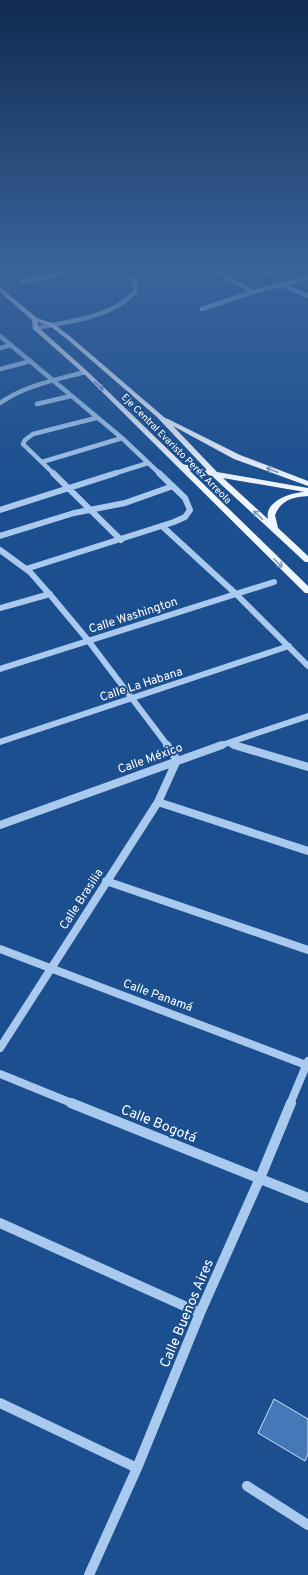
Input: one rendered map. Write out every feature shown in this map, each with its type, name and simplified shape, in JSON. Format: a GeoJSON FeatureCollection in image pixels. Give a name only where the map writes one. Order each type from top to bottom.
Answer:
{"type":"FeatureCollection","features":[{"type":"Feature","properties":{"kind":"main road","name":"Eje Central Evaristo Peréz Arreola"},"geometry":{"type":"LineString","coordinates":[[50,342],[85,372],[308,591]]}},
{"type":"Feature","properties":{"kind":"main road","name":"Eje Central Evaristo Peréz Arreola"},"geometry":{"type":"LineString","coordinates":[[71,342],[159,416],[215,474],[308,560]]}},
{"type":"Feature","properties":{"kind":"main road"},"geometry":{"type":"LineString","coordinates":[[159,416],[237,456],[308,484]]}},
{"type":"Feature","properties":{"kind":"main road"},"geometry":{"type":"LineString","coordinates":[[182,466],[215,474],[308,490]]}},
{"type":"Feature","properties":{"kind":"main road"},"geometry":{"type":"LineString","coordinates":[[275,530],[271,515],[276,504],[292,496],[308,494]]}},
{"type":"Feature","properties":{"kind":"street"},"geometry":{"type":"LineString","coordinates":[[7,342],[54,380],[96,418],[122,438],[173,486],[190,505],[189,513],[182,519],[121,540],[26,569]]}},
{"type":"Feature","properties":{"kind":"street"},"geometry":{"type":"LineString","coordinates":[[0,348],[11,345]]}},
{"type":"Feature","properties":{"kind":"street"},"geometry":{"type":"LineString","coordinates":[[0,369],[31,361]]}},
{"type":"Feature","properties":{"kind":"street"},"geometry":{"type":"LineString","coordinates":[[0,403],[17,392],[85,372]]}},
{"type":"Feature","properties":{"kind":"street"},"geometry":{"type":"LineString","coordinates":[[37,404],[71,396]]}},
{"type":"Feature","properties":{"kind":"street"},"geometry":{"type":"LineString","coordinates":[[96,418],[33,434],[25,440],[23,444],[121,540]]}},
{"type":"Feature","properties":{"kind":"street"},"geometry":{"type":"LineString","coordinates":[[42,462],[122,438]]}},
{"type":"Feature","properties":{"kind":"street"},"geometry":{"type":"LineString","coordinates":[[0,510],[148,463]]}},
{"type":"Feature","properties":{"kind":"street"},"geometry":{"type":"LineString","coordinates":[[0,536],[54,519],[125,503],[173,486]]}},
{"type":"Feature","properties":{"kind":"street"},"geometry":{"type":"LineString","coordinates":[[162,526],[236,594],[308,666]]}},
{"type":"Feature","properties":{"kind":"street"},"geometry":{"type":"LineString","coordinates":[[0,550],[12,561],[26,569],[50,594],[132,698],[177,760]]}},
{"type":"Feature","properties":{"kind":"street","name":"Calle Washington"},"geometry":{"type":"LineString","coordinates":[[0,669],[274,582]]}},
{"type":"Feature","properties":{"kind":"street"},"geometry":{"type":"LineString","coordinates":[[0,608],[50,594]]}},
{"type":"Feature","properties":{"kind":"street","name":"Calle La Habana"},"geometry":{"type":"LineString","coordinates":[[0,742],[289,646]]}},
{"type":"Feature","properties":{"kind":"street","name":"Calle México"},"geometry":{"type":"LineString","coordinates":[[0,825],[177,760],[308,716]]}},
{"type":"Feature","properties":{"kind":"street"},"geometry":{"type":"LineString","coordinates":[[228,743],[308,767]]}},
{"type":"Feature","properties":{"kind":"street","name":"Calle Brasilia"},"geometry":{"type":"LineString","coordinates":[[0,1048],[158,802],[177,760]]}},
{"type":"Feature","properties":{"kind":"street"},"geometry":{"type":"LineString","coordinates":[[158,802],[308,851]]}},
{"type":"Feature","properties":{"kind":"street"},"geometry":{"type":"LineString","coordinates":[[106,881],[308,950]]}},
{"type":"Feature","properties":{"kind":"street","name":"Calle Panamá"},"geometry":{"type":"LineString","coordinates":[[0,949],[307,1063]]}},
{"type":"Feature","properties":{"kind":"street","name":"Calle Buenos Aires"},"geometry":{"type":"LineString","coordinates":[[89,1575],[137,1468],[200,1313],[260,1178],[307,1063]]}},
{"type":"Feature","properties":{"kind":"street","name":"Calle Bogotá"},"geometry":{"type":"LineString","coordinates":[[0,1074],[308,1198]]}},
{"type":"Feature","properties":{"kind":"street"},"geometry":{"type":"LineString","coordinates":[[0,1223],[200,1313]]}},
{"type":"Feature","properties":{"kind":"street"},"geometry":{"type":"LineString","coordinates":[[0,1403],[137,1468]]}},
{"type":"Feature","properties":{"kind":"street"},"geometry":{"type":"LineString","coordinates":[[247,1486],[308,1525]]}},
{"type":"Feature","properties":{"kind":"building"},"geometry":{"type":"Polygon","coordinates":[[[274,1399],[308,1419],[308,1454],[305,1461],[258,1433],[274,1399]]]}}]}
